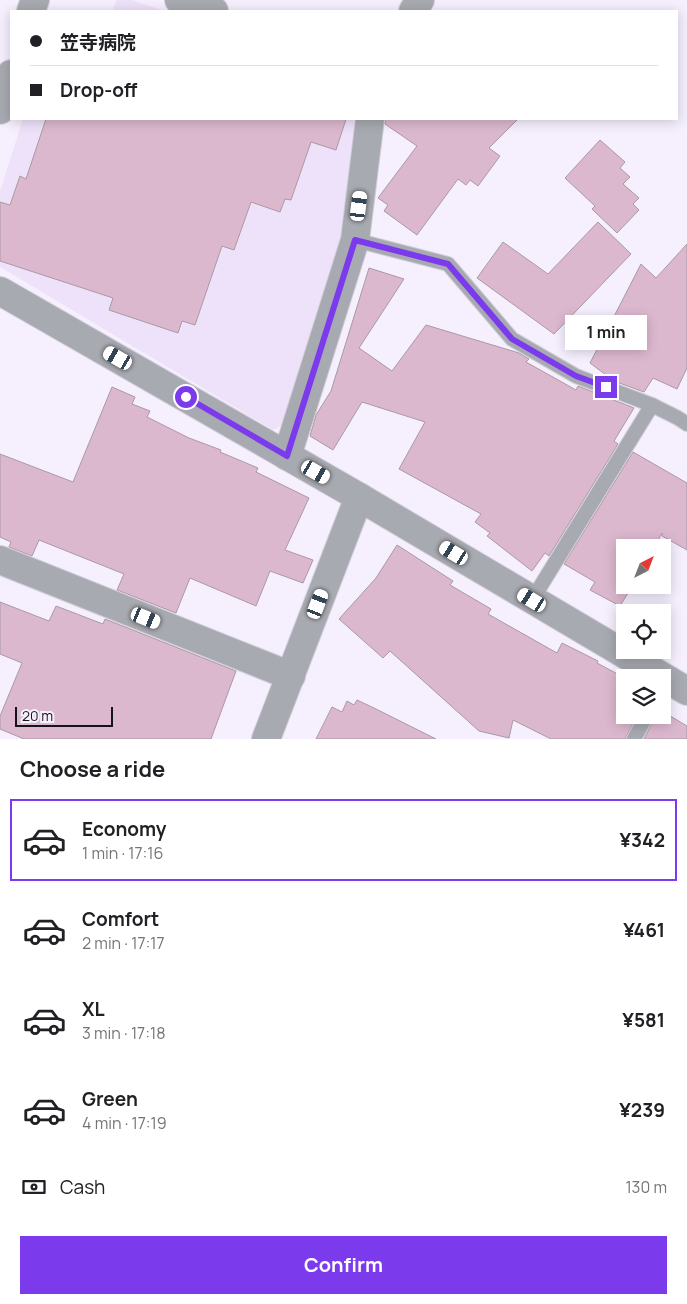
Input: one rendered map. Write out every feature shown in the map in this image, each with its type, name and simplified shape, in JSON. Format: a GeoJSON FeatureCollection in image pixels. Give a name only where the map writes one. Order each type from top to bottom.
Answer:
{"type":"FeatureCollection","features":[{"type":"Feature","properties":{"kind":"street"},"geometry":{"type":"LineString","coordinates":[[179,0],[211,10]]}},
{"type":"Feature","properties":{"kind":"street"},"geometry":{"type":"LineString","coordinates":[[0,110],[10,77]]}},
{"type":"Feature","properties":{"kind":"street"},"geometry":{"type":"LineString","coordinates":[[287,456],[355,240],[370,120]]}},
{"type":"Feature","properties":{"kind":"street"},"geometry":{"type":"LineString","coordinates":[[0,290],[359,497],[672,685]]}},
{"type":"Feature","properties":{"kind":"street"},"geometry":{"type":"LineString","coordinates":[[266,739],[359,497]]}},
{"type":"Feature","properties":{"kind":"street"},"geometry":{"type":"LineString","coordinates":[[0,560],[291,676]]}},
{"type":"Feature","properties":{"kind":"lane"},"geometry":{"type":"LineString","coordinates":[[355,240],[448,264],[512,339],[576,376],[652,405],[687,424]]}},
{"type":"Feature","properties":{"kind":"lane"},"geometry":{"type":"LineString","coordinates":[[532,600],[652,405]]}},
{"type":"Feature","properties":{"kind":"lane"},"geometry":{"type":"LineString","coordinates":[[634,739],[642,724]]}},
{"type":"Feature","properties":{"kind":"shaded area"},"geometry":{"type":"Polygon","coordinates":[[[117,0],[132,0],[162,10],[112,10],[117,0]]]}},
{"type":"Feature","properties":{"kind":"shaded area"},"geometry":{"type":"Polygon","coordinates":[[[23,120],[355,120],[343,242],[288,422],[273,430],[0,267],[0,191],[23,120]]]}},
{"type":"Feature","properties":{"kind":"building"},"geometry":{"type":"Polygon","coordinates":[[[46,120],[346,120],[336,150],[311,142],[291,200],[285,199],[280,212],[251,202],[234,250],[222,246],[195,325],[182,321],[178,333],[109,310],[113,298],[0,261],[0,202],[10,205],[20,176],[26,179],[46,120]]]}},
{"type":"Feature","properties":{"kind":"building"},"geometry":{"type":"Polygon","coordinates":[[[385,120],[517,120],[489,148],[500,156],[478,186],[470,180],[466,185],[458,179],[417,235],[384,211],[388,205],[378,198],[417,146],[385,124],[385,120]]]}},
{"type":"Feature","properties":{"kind":"building"},"geometry":{"type":"Polygon","coordinates":[[[600,140],[625,162],[620,168],[630,177],[623,184],[639,198],[633,204],[639,210],[617,233],[592,209],[595,206],[565,178],[600,140]]]}},
{"type":"Feature","properties":{"kind":"building"},"geometry":{"type":"Polygon","coordinates":[[[598,222],[631,254],[554,334],[477,278],[503,242],[548,274],[598,222]]]}},
{"type":"Feature","properties":{"kind":"building"},"geometry":{"type":"Polygon","coordinates":[[[687,244],[687,368],[677,389],[653,378],[644,392],[614,381],[590,363],[641,264],[656,278],[687,244]]]}},
{"type":"Feature","properties":{"kind":"building"},"geometry":{"type":"Polygon","coordinates":[[[369,268],[404,279],[359,348],[392,371],[426,325],[519,353],[529,359],[526,362],[576,390],[578,386],[634,408],[614,441],[618,444],[549,556],[545,553],[532,571],[487,536],[490,533],[475,522],[481,514],[399,469],[425,422],[362,402],[333,450],[310,436],[316,415],[331,391],[369,268]]]}},
{"type":"Feature","properties":{"kind":"building"},"geometry":{"type":"Polygon","coordinates":[[[112,387],[135,397],[132,404],[150,411],[147,417],[189,438],[221,450],[220,452],[258,468],[256,472],[309,498],[285,550],[313,560],[303,583],[270,571],[256,606],[190,578],[176,613],[117,590],[124,574],[39,540],[32,556],[9,547],[11,542],[0,537],[0,454],[73,482],[112,387]]]}},
{"type":"Feature","properties":{"kind":"building"},"geometry":{"type":"Polygon","coordinates":[[[633,452],[687,483],[687,550],[671,541],[671,539],[662,536],[662,533],[659,539],[616,539],[616,594],[627,594],[621,604],[616,604],[590,590],[595,582],[564,564],[633,452]]]}},
{"type":"Feature","properties":{"kind":"building"},"geometry":{"type":"Polygon","coordinates":[[[397,545],[453,581],[450,585],[491,609],[488,614],[557,653],[562,643],[598,661],[597,663],[616,673],[616,724],[632,724],[625,739],[551,739],[513,720],[509,738],[479,731],[390,651],[383,658],[339,619],[376,578],[397,545]]]}},
{"type":"Feature","properties":{"kind":"building"},"geometry":{"type":"Polygon","coordinates":[[[0,602],[49,621],[56,606],[103,624],[105,619],[236,671],[211,739],[24,739],[0,729],[0,716],[22,663],[0,654],[0,602]]]}},
{"type":"Feature","properties":{"kind":"building"},"geometry":{"type":"Polygon","coordinates":[[[357,700],[436,739],[316,739],[332,707],[342,712],[347,701],[354,705],[357,700]]]}},
{"type":"Feature","properties":{"kind":"building"},"geometry":{"type":"Polygon","coordinates":[[[671,716],[687,726],[687,739],[644,739],[652,724],[671,724],[671,716]]]}},
{"type":"Feature","properties":{"kind":"route"},"geometry":{"type":"LineString","coordinates":[[186,397],[287,456],[355,240],[448,264],[512,339],[576,376],[606,387]]}}]}
